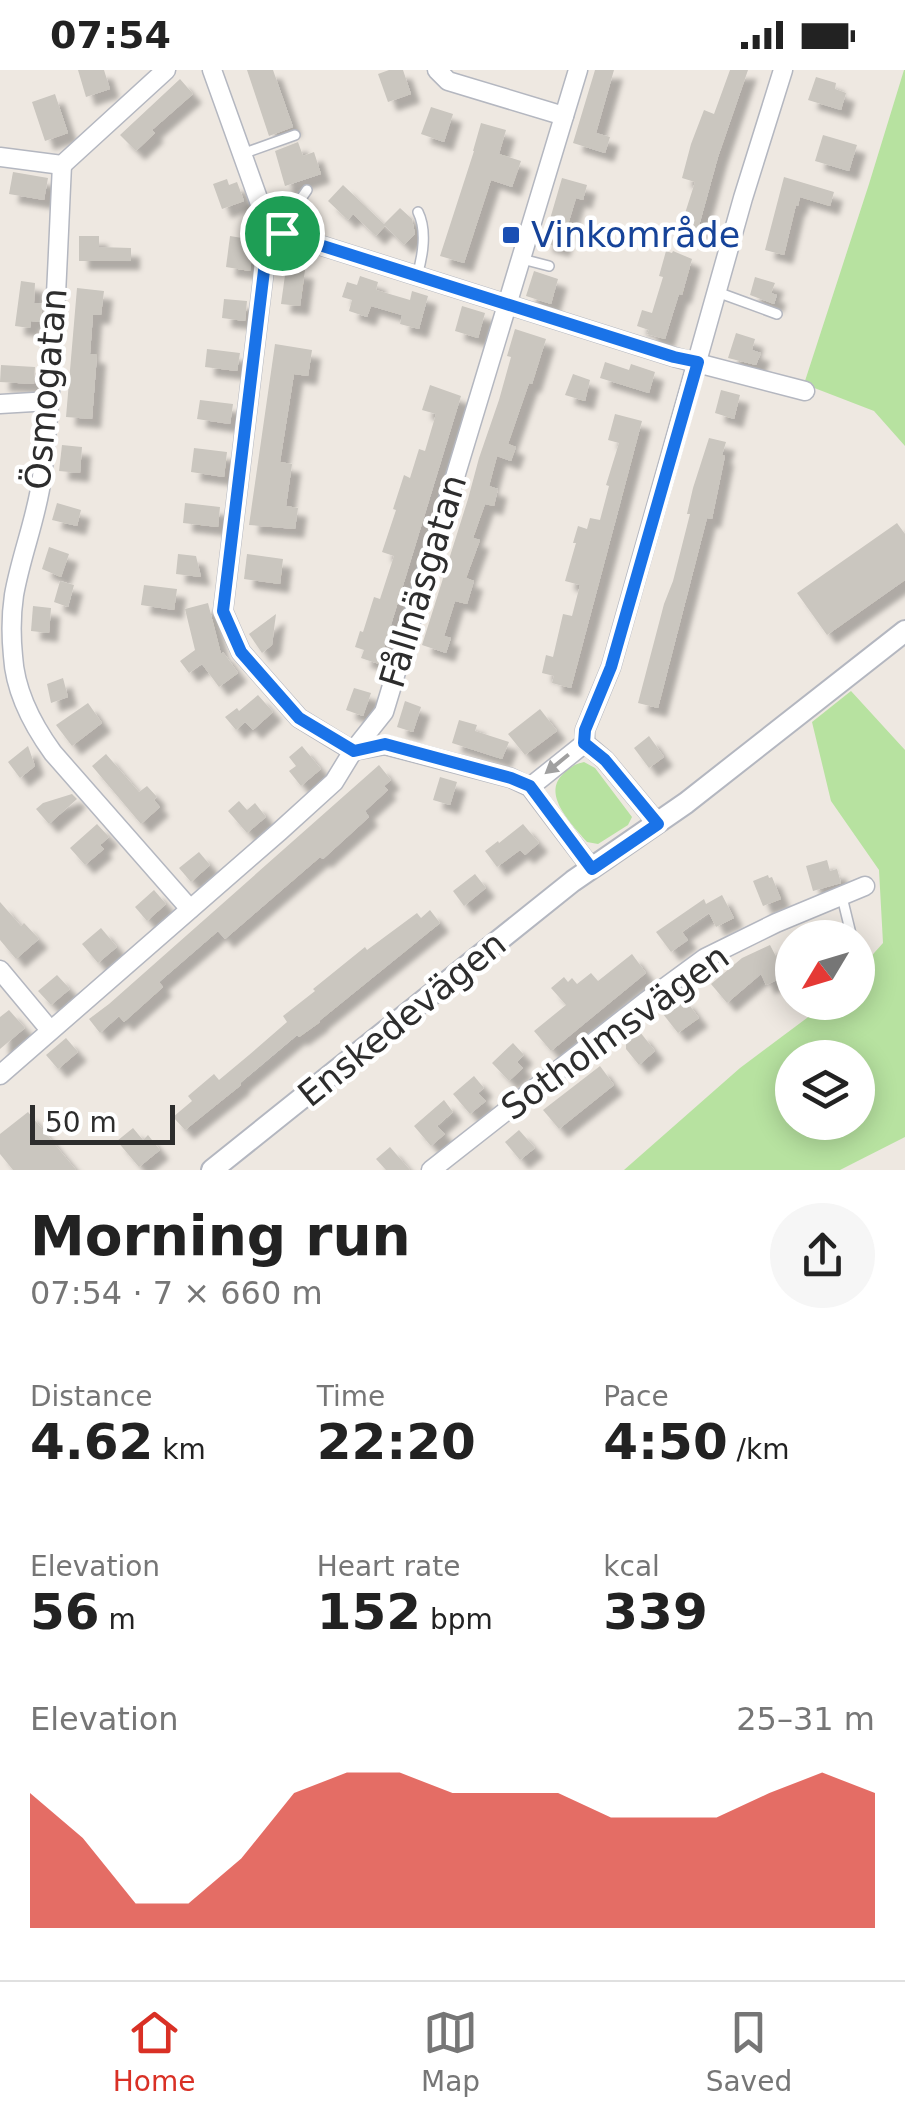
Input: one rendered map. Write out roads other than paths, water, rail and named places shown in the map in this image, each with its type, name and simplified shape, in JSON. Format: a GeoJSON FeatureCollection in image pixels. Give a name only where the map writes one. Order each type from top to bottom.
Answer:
{"type":"FeatureCollection","features":[{"type":"Feature","properties":{"kind":"street"},"geometry":{"type":"LineString","coordinates":[[0,157],[62,166],[166,70]]}},
{"type":"Feature","properties":{"kind":"street"},"geometry":{"type":"LineString","coordinates":[[212,70],[242,154],[276,231],[223,611],[241,652],[299,718],[354,751],[385,744],[530,786],[592,869]]}},
{"type":"Feature","properties":{"kind":"street"},"geometry":{"type":"LineString","coordinates":[[437,70],[448,81],[564,116]]}},
{"type":"Feature","properties":{"kind":"street","name":"Fållnäsgatan"},"geometry":{"type":"LineString","coordinates":[[0,1075],[334,782],[384,712],[578,70]]}},
{"type":"Feature","properties":{"kind":"street"},"geometry":{"type":"LineString","coordinates":[[530,786],[584,743],[585,730],[611,667],[783,70]]}},
{"type":"Feature","properties":{"kind":"street","name":"Ösmogatan"},"geometry":{"type":"LineString","coordinates":[[62,166],[50,401],[41,482],[14,596],[13,661],[37,730],[190,909]]}},
{"type":"Feature","properties":{"kind":"street"},"geometry":{"type":"LineString","coordinates":[[276,231],[674,357],[805,391]]}},
{"type":"Feature","properties":{"kind":"street"},"geometry":{"type":"LineString","coordinates":[[0,404],[50,401]]}},
{"type":"Feature","properties":{"kind":"street","name":"Enskedevägen"},"geometry":{"type":"LineString","coordinates":[[212,1170],[573,881],[658,824],[905,632]]}},
{"type":"Feature","properties":{"kind":"street"},"geometry":{"type":"LineString","coordinates":[[584,743],[605,760],[658,824]]}},
{"type":"Feature","properties":{"kind":"street","name":"Sotholmsvägen"},"geometry":{"type":"LineString","coordinates":[[432,1170],[705,958],[864,886]]}},
{"type":"Feature","properties":{"kind":"street"},"geometry":{"type":"LineString","coordinates":[[0,970],[50,1030]]}},
{"type":"Feature","properties":{"kind":"lane"},"geometry":{"type":"LineString","coordinates":[[242,154],[295,134]]}},
{"type":"Feature","properties":{"kind":"lane"},"geometry":{"type":"LineString","coordinates":[[276,231],[307,190]]}},
{"type":"Feature","properties":{"kind":"lane"},"geometry":{"type":"LineString","coordinates":[[417,274],[424,223],[418,212]]}},
{"type":"Feature","properties":{"kind":"lane"},"geometry":{"type":"LineString","coordinates":[[522,259],[549,266]]}},
{"type":"Feature","properties":{"kind":"lane"},"geometry":{"type":"LineString","coordinates":[[717,292],[777,314]]}},
{"type":"Feature","properties":{"kind":"lane"},"geometry":{"type":"LineString","coordinates":[[842,896],[848,920]]}},
{"type":"Feature","properties":{"kind":"place","name":"Vinkområde"},"geometry":{"type":"Point","coordinates":[511,235]}}]}
